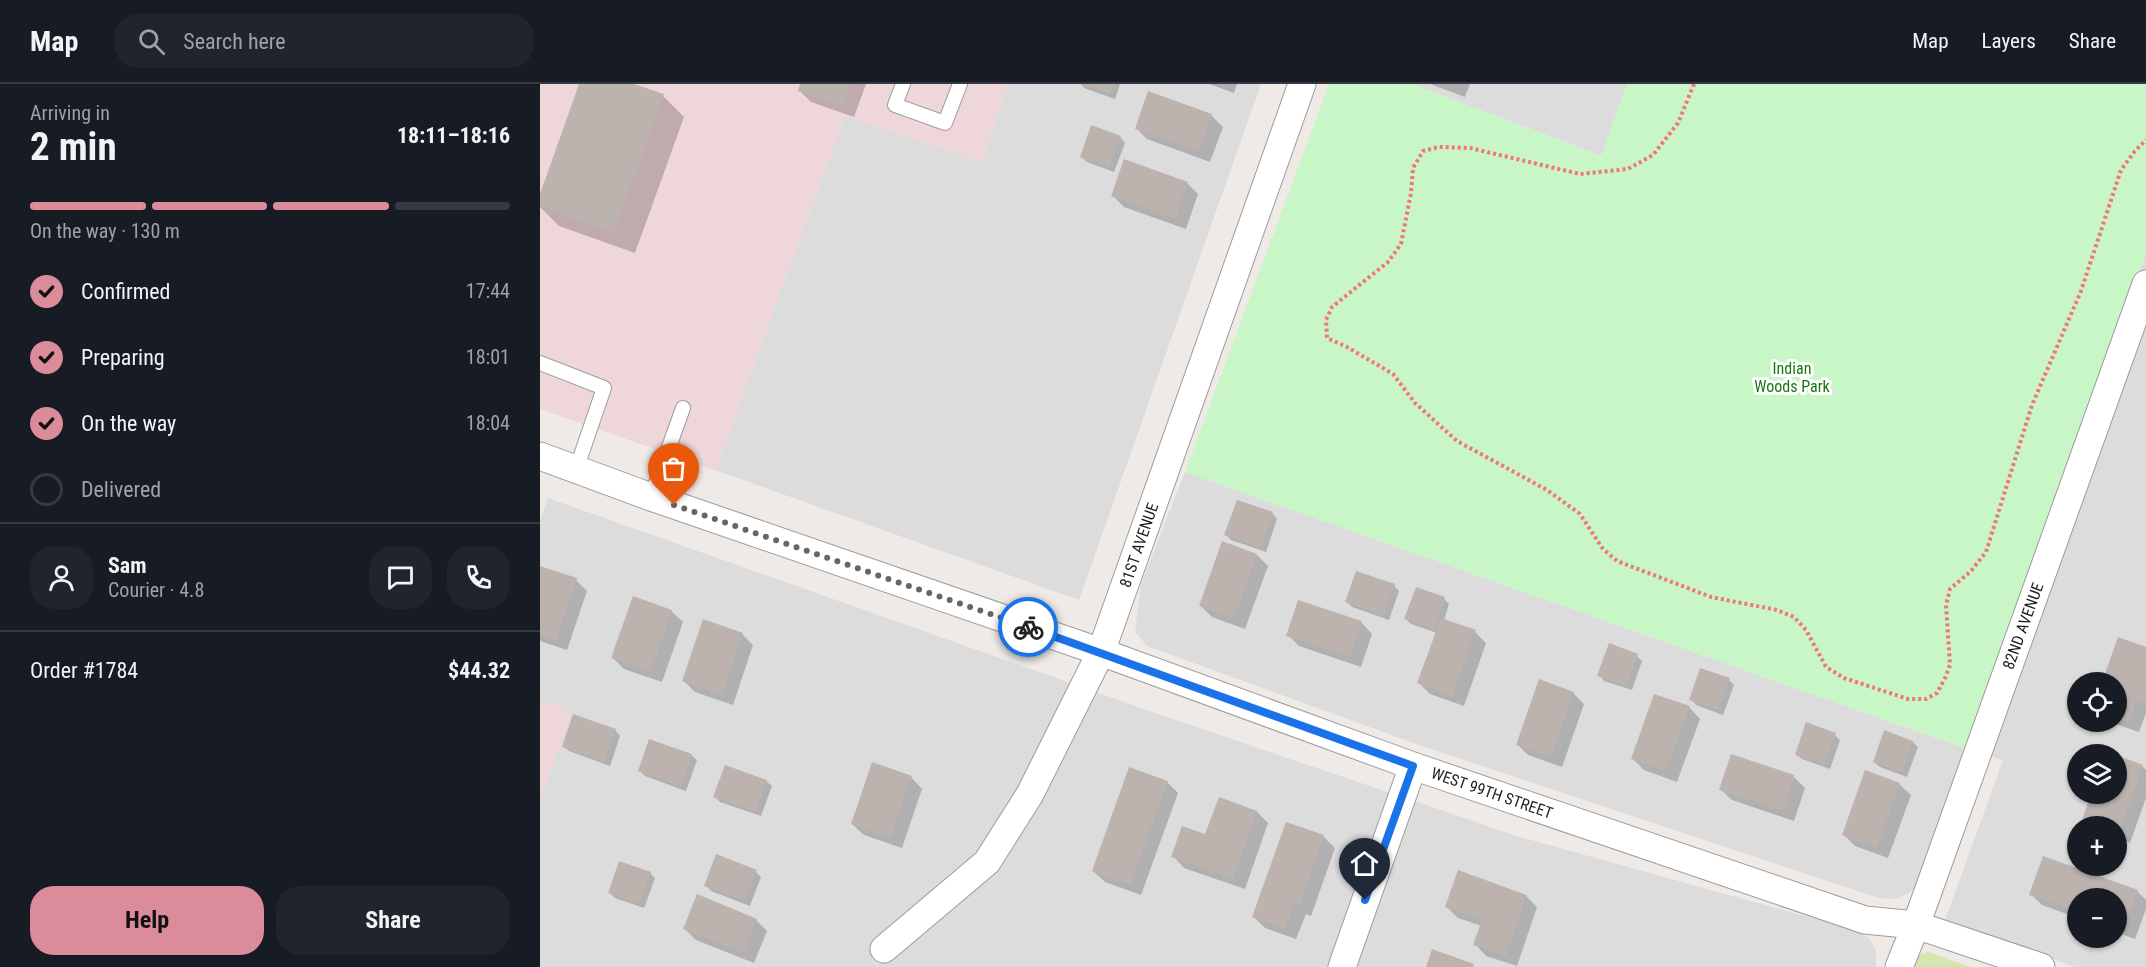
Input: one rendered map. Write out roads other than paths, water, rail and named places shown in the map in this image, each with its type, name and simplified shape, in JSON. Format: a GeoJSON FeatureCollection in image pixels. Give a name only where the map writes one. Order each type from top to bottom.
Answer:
{"type":"FeatureCollection","features":[{"type":"Feature","properties":{"kind":"street","name":"81ST AVENUE"},"geometry":{"type":"LineString","coordinates":[[884,949],[987,862],[1030,794],[1101,652],[1302,84]]}},
{"type":"Feature","properties":{"kind":"street","name":"82ND AVENUE"},"geometry":{"type":"LineString","coordinates":[[1899,967],[2146,284]]}},
{"type":"Feature","properties":{"kind":"street","name":"WEST 99TH STREET"},"geometry":{"type":"LineString","coordinates":[[540,456],[651,497],[1101,652],[1413,766],[1864,920],[1916,925],[2041,967]]}},
{"type":"Feature","properties":{"kind":"street"},"geometry":{"type":"LineString","coordinates":[[1341,967],[1413,766]]}},
{"type":"Feature","properties":{"kind":"lane"},"geometry":{"type":"LineString","coordinates":[[903,84],[895,105],[945,123],[960,84]]}},
{"type":"Feature","properties":{"kind":"lane"},"geometry":{"type":"LineString","coordinates":[[540,363],[603,388],[576,470]]}},
{"type":"Feature","properties":{"kind":"lane"},"geometry":{"type":"LineString","coordinates":[[651,497],[683,408]]}},
{"type":"Feature","properties":{"kind":"park label","name":"Indian Woods Park"},"geometry":{"type":"Point","coordinates":[1792,377]}}]}
